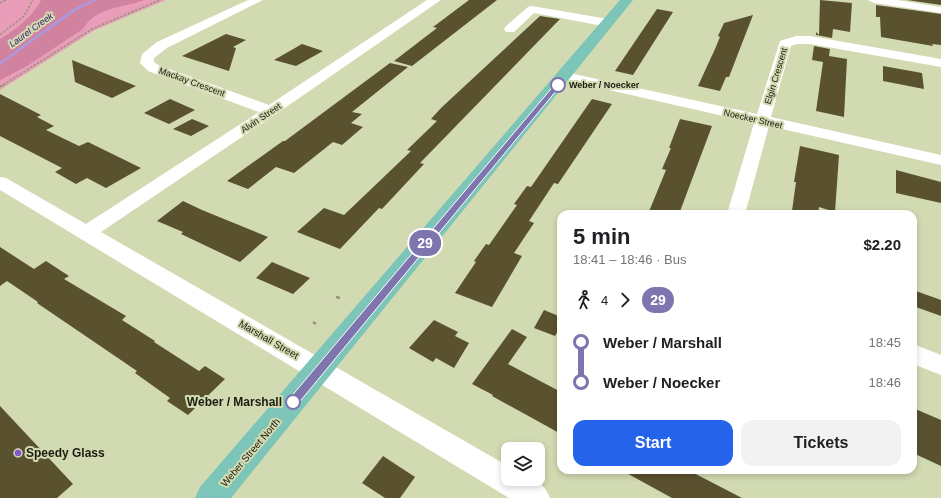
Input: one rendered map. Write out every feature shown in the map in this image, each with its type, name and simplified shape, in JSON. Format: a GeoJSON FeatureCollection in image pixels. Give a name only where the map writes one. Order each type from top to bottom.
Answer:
{"type":"FeatureCollection","features":[{"type":"Feature","properties":{"kind":"main road","name":"Weber Street North"},"geometry":{"type":"LineString","coordinates":[[211,498],[320,370],[627,0]]}},
{"type":"Feature","properties":{"kind":"street","name":"Mackay Crescent"},"geometry":{"type":"LineString","coordinates":[[257,0],[162,45],[146,57],[147,63],[153,68],[272,111]]}},
{"type":"Feature","properties":{"kind":"street","name":"Alvin Street"},"geometry":{"type":"LineString","coordinates":[[86,233],[272,111],[435,0]]}},
{"type":"Feature","properties":{"kind":"street"},"geometry":{"type":"LineString","coordinates":[[874,0],[941,10]]}},
{"type":"Feature","properties":{"kind":"street"},"geometry":{"type":"LineString","coordinates":[[510,29],[532,9],[608,24]]}},
{"type":"Feature","properties":{"kind":"street","name":"Elgin Crescent"},"geometry":{"type":"LineString","coordinates":[[737,210],[785,44],[796,40],[810,40],[941,63]]}},
{"type":"Feature","properties":{"kind":"street","name":"Noecker Street"},"geometry":{"type":"LineString","coordinates":[[565,76],[941,160]]}},
{"type":"Feature","properties":{"kind":"street","name":"Marshall Street"},"geometry":{"type":"LineString","coordinates":[[0,182],[536,498]]}},
{"type":"Feature","properties":{"kind":"street"},"geometry":{"type":"LineString","coordinates":[[917,356],[941,365]]}},
{"type":"Feature","properties":{"kind":"path"},"geometry":{"type":"LineString","coordinates":[[0,3],[6,0]]}},
{"type":"Feature","properties":{"kind":"path"},"geometry":{"type":"LineString","coordinates":[[0,35],[24,16],[33,0]]}},
{"type":"Feature","properties":{"kind":"path"},"geometry":{"type":"LineString","coordinates":[[0,87],[92,29],[160,0]]}},
{"type":"Feature","properties":{"kind":"path"},"geometry":{"type":"LineString","coordinates":[[336,297],[340,298]]}},
{"type":"Feature","properties":{"kind":"shaded area"},"geometry":{"type":"Polygon","coordinates":[[[0,0],[166,0],[95,30],[0,90],[0,0]]]}},
{"type":"Feature","properties":{"kind":"shaded area"},"geometry":{"type":"Polygon","coordinates":[[[41,0],[144,0],[102,12],[95,16],[83,29],[27,66],[0,80],[0,39],[18,27],[29,17],[34,12],[41,0]]]}},
{"type":"Feature","properties":{"kind":"building"},"geometry":{"type":"Polygon","coordinates":[[[469,0],[497,0],[412,66],[394,61],[437,28],[433,27],[469,0]]]}},
{"type":"Feature","properties":{"kind":"building"},"geometry":{"type":"Polygon","coordinates":[[[820,0],[852,3],[850,32],[833,29],[832,38],[816,35],[816,32],[819,35],[820,0]]]}},
{"type":"Feature","properties":{"kind":"building"},"geometry":{"type":"Polygon","coordinates":[[[907,0],[941,0],[941,5],[907,0]]]}},
{"type":"Feature","properties":{"kind":"building"},"geometry":{"type":"Polygon","coordinates":[[[876,5],[941,14],[941,45],[932,44],[933,46],[881,37],[880,17],[876,17],[876,5]]]}},
{"type":"Feature","properties":{"kind":"building"},"geometry":{"type":"Polygon","coordinates":[[[657,9],[673,12],[633,75],[615,71],[657,9]]]}},
{"type":"Feature","properties":{"kind":"building"},"geometry":{"type":"Polygon","coordinates":[[[753,15],[729,77],[726,77],[720,91],[698,86],[720,37],[718,36],[724,23],[753,15]]]}},
{"type":"Feature","properties":{"kind":"building"},"geometry":{"type":"Polygon","coordinates":[[[540,16],[560,19],[420,163],[424,164],[382,209],[379,208],[340,249],[297,232],[324,208],[344,215],[411,151],[407,150],[437,121],[431,119],[441,108],[540,16]]]}},
{"type":"Feature","properties":{"kind":"building"},"geometry":{"type":"Polygon","coordinates":[[[226,34],[246,40],[233,47],[236,48],[229,71],[182,56],[226,34]]]}},
{"type":"Feature","properties":{"kind":"building"},"geometry":{"type":"Polygon","coordinates":[[[302,44],[323,51],[296,66],[274,60],[302,44]]]}},
{"type":"Feature","properties":{"kind":"building"},"geometry":{"type":"Polygon","coordinates":[[[814,46],[830,49],[829,56],[847,59],[844,117],[816,111],[823,62],[812,60],[814,46]]]}},
{"type":"Feature","properties":{"kind":"building"},"geometry":{"type":"Polygon","coordinates":[[[72,60],[136,86],[112,98],[75,82],[72,60]]]}},
{"type":"Feature","properties":{"kind":"building"},"geometry":{"type":"Polygon","coordinates":[[[390,63],[408,67],[352,112],[362,114],[351,123],[363,127],[342,145],[333,142],[294,173],[276,167],[248,189],[227,181],[285,141],[390,63]]]}},
{"type":"Feature","properties":{"kind":"building"},"geometry":{"type":"Polygon","coordinates":[[[883,66],[922,73],[924,89],[883,81],[883,66]]]}},
{"type":"Feature","properties":{"kind":"building"},"geometry":{"type":"Polygon","coordinates":[[[0,94],[41,115],[37,117],[54,126],[46,130],[79,146],[88,142],[141,168],[106,188],[87,178],[76,184],[55,172],[62,168],[0,136],[0,94]]]}},
{"type":"Feature","properties":{"kind":"building"},"geometry":{"type":"Polygon","coordinates":[[[170,99],[195,110],[169,124],[144,113],[170,99]]]}},
{"type":"Feature","properties":{"kind":"building"},"geometry":{"type":"Polygon","coordinates":[[[592,99],[612,104],[558,184],[554,183],[529,221],[534,223],[514,253],[522,256],[492,307],[455,293],[476,262],[474,261],[486,244],[489,245],[517,205],[514,204],[527,186],[531,187],[592,99]]]}},
{"type":"Feature","properties":{"kind":"building"},"geometry":{"type":"Polygon","coordinates":[[[192,119],[209,126],[191,136],[173,129],[192,119]]]}},
{"type":"Feature","properties":{"kind":"building"},"geometry":{"type":"Polygon","coordinates":[[[680,119],[712,126],[680,210],[650,210],[666,170],[662,169],[671,148],[669,148],[680,119]]]}},
{"type":"Feature","properties":{"kind":"building"},"geometry":{"type":"Polygon","coordinates":[[[800,146],[839,155],[835,210],[819,207],[819,210],[792,210],[796,182],[794,182],[800,146]]]}},
{"type":"Feature","properties":{"kind":"building"},"geometry":{"type":"Polygon","coordinates":[[[896,170],[941,182],[941,203],[896,193],[896,170]]]}},
{"type":"Feature","properties":{"kind":"building"},"geometry":{"type":"Polygon","coordinates":[[[183,201],[268,237],[240,262],[181,234],[183,232],[157,221],[183,201]]]}},
{"type":"Feature","properties":{"kind":"building"},"geometry":{"type":"Polygon","coordinates":[[[0,247],[34,269],[46,261],[69,276],[64,279],[126,316],[122,320],[155,341],[154,342],[199,371],[205,366],[225,379],[188,415],[167,401],[170,398],[135,373],[137,371],[37,303],[38,302],[7,281],[0,286],[0,247]]]}},
{"type":"Feature","properties":{"kind":"building"},"geometry":{"type":"Polygon","coordinates":[[[272,262],[310,278],[293,294],[256,278],[272,262]]]}},
{"type":"Feature","properties":{"kind":"building"},"geometry":{"type":"Polygon","coordinates":[[[917,291],[941,300],[941,316],[917,307],[917,291]]]}},
{"type":"Feature","properties":{"kind":"building"},"geometry":{"type":"Polygon","coordinates":[[[544,310],[557,315],[557,333],[555,336],[534,328],[544,310]]]}},
{"type":"Feature","properties":{"kind":"building"},"geometry":{"type":"Polygon","coordinates":[[[434,320],[458,332],[455,336],[469,343],[454,368],[436,358],[433,362],[409,348],[434,320]]]}},
{"type":"Feature","properties":{"kind":"building"},"geometry":{"type":"Polygon","coordinates":[[[512,329],[527,337],[508,364],[557,390],[557,432],[492,396],[493,395],[472,384],[512,329]]]}},
{"type":"Feature","properties":{"kind":"building"},"geometry":{"type":"Polygon","coordinates":[[[0,406],[73,484],[57,498],[0,498],[0,406]]]}},
{"type":"Feature","properties":{"kind":"building"},"geometry":{"type":"Polygon","coordinates":[[[917,410],[941,420],[941,466],[917,455],[917,410]]]}},
{"type":"Feature","properties":{"kind":"building"},"geometry":{"type":"Polygon","coordinates":[[[383,456],[415,477],[400,498],[385,498],[362,483],[383,456]]]}},
{"type":"Feature","properties":{"kind":"building"},"geometry":{"type":"Polygon","coordinates":[[[628,474],[696,474],[742,498],[672,498],[628,474]]]}},
{"type":"Feature","properties":{"kind":"waterway","name":"Laurel Creek"},"geometry":{"type":"LineString","coordinates":[[0,64],[74,10],[95,0]]}},
{"type":"Feature","properties":{"kind":"bus line","name":"29"},"geometry":{"type":"LineString","coordinates":[[293,402],[558,85]]}},
{"type":"Feature","properties":{"kind":"place","name":"Weber / Noecker"},"geometry":{"type":"Point","coordinates":[558,85]}},
{"type":"Feature","properties":{"kind":"place","name":"Weber / Marshall"},"geometry":{"type":"Point","coordinates":[293,402]}},
{"type":"Feature","properties":{"kind":"place","name":"Speedy Glass"},"geometry":{"type":"Point","coordinates":[18,453]}}]}
